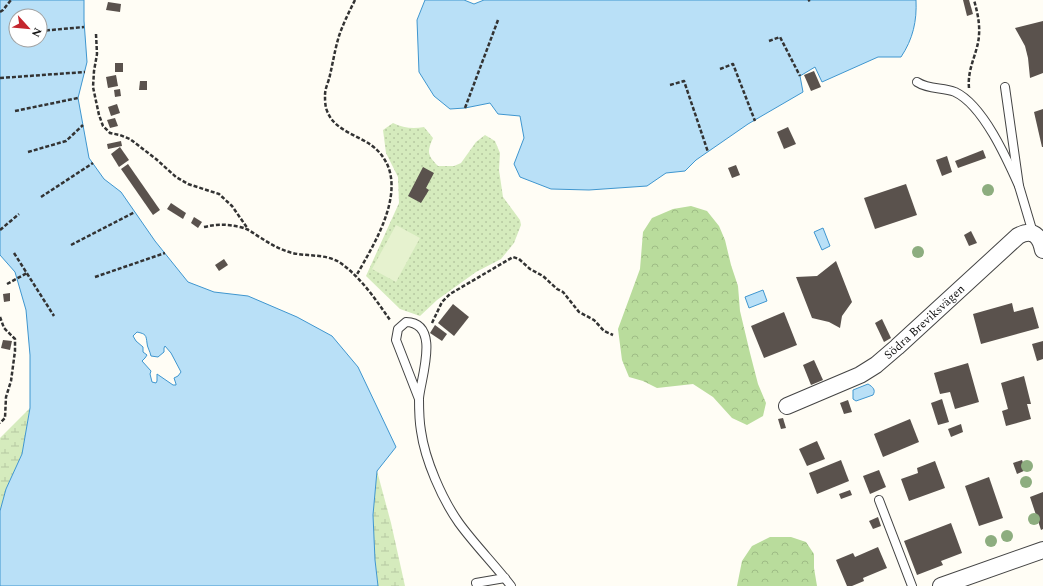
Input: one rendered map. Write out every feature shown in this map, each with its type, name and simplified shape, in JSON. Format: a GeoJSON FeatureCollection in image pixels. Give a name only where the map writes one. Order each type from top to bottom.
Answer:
{"type":"FeatureCollection","features":[{"type":"Feature","properties":{"kind":"street","name":"Södra Breviksvägen"},"geometry":{"type":"LineString","coordinates":[[787,406],[860,375],[876,365],[1018,236],[1026,232],[1033,233]]}},
{"type":"Feature","properties":{"kind":"street"},"geometry":{"type":"LineString","coordinates":[[1033,233],[1039,240],[1043,250]]}},
{"type":"Feature","properties":{"kind":"street"},"geometry":{"type":"LineString","coordinates":[[941,586],[1043,550]]}},
{"type":"Feature","properties":{"kind":"lane"},"geometry":{"type":"LineString","coordinates":[[917,82],[922,86],[954,92],[971,103],[1006,157],[1019,186],[1033,233]]}},
{"type":"Feature","properties":{"kind":"lane"},"geometry":{"type":"LineString","coordinates":[[1005,87],[1019,186]]}},
{"type":"Feature","properties":{"kind":"lane"},"geometry":{"type":"LineString","coordinates":[[419,398],[396,340],[396,333],[398,329],[406,322],[412,322],[424,332],[427,341],[419,398],[421,430],[425,452],[445,499],[459,522],[511,586]]}},
{"type":"Feature","properties":{"kind":"lane"},"geometry":{"type":"LineString","coordinates":[[879,500],[912,586]]}},
{"type":"Feature","properties":{"kind":"lane"},"geometry":{"type":"LineString","coordinates":[[476,583],[505,578]]}},
{"type":"Feature","properties":{"kind":"path"},"geometry":{"type":"LineString","coordinates":[[0,12],[11,0]]}},
{"type":"Feature","properties":{"kind":"path"},"geometry":{"type":"LineString","coordinates":[[354,0],[339,36],[325,94],[326,104],[328,113],[335,122],[371,145],[382,156],[388,167],[391,181],[391,198],[386,217],[374,245],[356,276]]}},
{"type":"Feature","properties":{"kind":"path"},"geometry":{"type":"LineString","coordinates":[[971,103],[969,77],[970,66],[979,35],[977,12],[974,0]]}},
{"type":"Feature","properties":{"kind":"path"},"geometry":{"type":"LineString","coordinates":[[465,108],[498,20]]}},
{"type":"Feature","properties":{"kind":"path"},"geometry":{"type":"LineString","coordinates":[[48,30],[84,27]]}},
{"type":"Feature","properties":{"kind":"path"},"geometry":{"type":"LineString","coordinates":[[96,34],[97,54],[93,87],[99,116],[103,126],[110,133],[130,139],[176,177],[188,184],[219,194],[232,206],[248,229]]}},
{"type":"Feature","properties":{"kind":"path"},"geometry":{"type":"LineString","coordinates":[[769,41],[780,37],[800,76]]}},
{"type":"Feature","properties":{"kind":"path"},"geometry":{"type":"LineString","coordinates":[[720,69],[733,64],[755,121]]}},
{"type":"Feature","properties":{"kind":"path"},"geometry":{"type":"LineString","coordinates":[[0,78],[85,72]]}},
{"type":"Feature","properties":{"kind":"path"},"geometry":{"type":"LineString","coordinates":[[670,85],[684,81],[708,152]]}},
{"type":"Feature","properties":{"kind":"path"},"geometry":{"type":"LineString","coordinates":[[15,111],[78,98]]}},
{"type":"Feature","properties":{"kind":"path"},"geometry":{"type":"LineString","coordinates":[[28,152],[66,141],[83,125]]}},
{"type":"Feature","properties":{"kind":"path"},"geometry":{"type":"LineString","coordinates":[[41,198],[93,163]]}},
{"type":"Feature","properties":{"kind":"path"},"geometry":{"type":"LineString","coordinates":[[71,245],[135,212]]}},
{"type":"Feature","properties":{"kind":"path"},"geometry":{"type":"LineString","coordinates":[[0,230],[20,214]]}},
{"type":"Feature","properties":{"kind":"path"},"geometry":{"type":"LineString","coordinates":[[204,227],[216,224],[227,224],[248,229],[268,242],[288,252],[333,258],[356,276],[376,300],[390,320],[396,333]]}},
{"type":"Feature","properties":{"kind":"path"},"geometry":{"type":"LineString","coordinates":[[14,253],[54,316]]}},
{"type":"Feature","properties":{"kind":"path"},"geometry":{"type":"LineString","coordinates":[[95,277],[165,254]]}},
{"type":"Feature","properties":{"kind":"path"},"geometry":{"type":"LineString","coordinates":[[424,332],[432,323],[442,302],[450,294],[512,257],[520,259],[530,269],[544,276],[557,289],[563,292],[579,312],[594,320],[604,330],[613,335]]}},
{"type":"Feature","properties":{"kind":"path"},"geometry":{"type":"LineString","coordinates":[[7,284],[27,273]]}},
{"type":"Feature","properties":{"kind":"path"},"geometry":{"type":"LineString","coordinates":[[0,317],[4,328],[15,339],[11,381],[6,397],[5,418],[0,423]]}},
{"type":"Feature","properties":{"kind":"green space"},"geometry":{"type":"Polygon","coordinates":[[[393,123],[408,128],[424,127],[433,138],[429,153],[438,166],[454,166],[461,163],[476,142],[485,135],[495,141],[500,153],[499,170],[503,197],[520,220],[521,225],[514,243],[501,259],[476,272],[437,300],[420,316],[400,309],[366,276],[399,203],[398,177],[386,153],[383,130],[393,123]]]}},
{"type":"Feature","properties":{"kind":"green space"},"geometry":{"type":"Polygon","coordinates":[[[691,206],[707,211],[719,226],[725,240],[738,286],[740,311],[750,353],[758,384],[766,403],[763,416],[747,425],[732,418],[713,397],[693,384],[657,388],[643,381],[629,377],[622,360],[618,329],[640,269],[643,232],[652,218],[673,209],[691,206]]]}},
{"type":"Feature","properties":{"kind":"green space"},"geometry":{"type":"Polygon","coordinates":[[[396,225],[420,238],[396,282],[372,269],[396,225]]]}},
{"type":"Feature","properties":{"kind":"green space"},"geometry":{"type":"Polygon","coordinates":[[[30,408],[22,454],[6,489],[0,511],[0,438],[30,408]]]}},
{"type":"Feature","properties":{"kind":"green space"},"geometry":{"type":"Polygon","coordinates":[[[377,471],[391,523],[405,586],[378,586],[373,515],[377,471]]]}},
{"type":"Feature","properties":{"kind":"green space"},"geometry":{"type":"Polygon","coordinates":[[[770,537],[791,537],[806,542],[814,554],[814,568],[817,586],[737,586],[742,561],[752,546],[770,537]]]}},
{"type":"Feature","properties":{"kind":"water"},"geometry":{"type":"Polygon","coordinates":[[[0,0],[84,0],[87,62],[78,98],[89,158],[104,179],[121,192],[155,241],[188,282],[214,292],[248,296],[297,317],[332,336],[358,367],[396,447],[377,471],[373,515],[378,586],[0,586],[0,511],[6,489],[22,454],[30,408],[30,355],[26,310],[15,272],[0,255],[0,0]],[[137,332],[133,336],[143,347],[143,352],[147,355],[142,361],[151,371],[150,374],[152,382],[156,383],[157,374],[173,385],[176,385],[174,378],[181,372],[171,353],[165,346],[164,352],[158,357],[151,356],[144,334],[137,332]]]}},
{"type":"Feature","properties":{"kind":"water"},"geometry":{"type":"Polygon","coordinates":[[[425,0],[464,0],[474,4],[484,0],[916,0],[916,8],[915,23],[911,37],[901,57],[878,57],[822,82],[815,67],[800,76],[803,92],[748,124],[696,160],[685,171],[666,173],[647,186],[589,190],[551,189],[520,177],[514,164],[524,138],[520,116],[498,114],[490,103],[465,108],[450,109],[434,96],[419,72],[417,20],[425,0]]]}},
{"type":"Feature","properties":{"kind":"water"},"geometry":{"type":"Polygon","coordinates":[[[823,228],[830,246],[822,250],[814,232],[823,228]]]}},
{"type":"Feature","properties":{"kind":"water"},"geometry":{"type":"Polygon","coordinates":[[[763,290],[767,301],[749,308],[745,297],[763,290]]]}},
{"type":"Feature","properties":{"kind":"water"},"geometry":{"type":"Polygon","coordinates":[[[868,384],[874,389],[873,395],[856,401],[853,399],[853,390],[868,384]]]}},
{"type":"Feature","properties":{"kind":"building"},"geometry":{"type":"Polygon","coordinates":[[[963,0],[969,0],[973,14],[967,16],[963,0]]]}},
{"type":"Feature","properties":{"kind":"building"},"geometry":{"type":"Polygon","coordinates":[[[108,2],[121,4],[120,12],[106,10],[108,2]]]}},
{"type":"Feature","properties":{"kind":"building"},"geometry":{"type":"Polygon","coordinates":[[[1043,21],[1043,73],[1030,78],[1025,46],[1015,28],[1043,21]]]}},
{"type":"Feature","properties":{"kind":"building"},"geometry":{"type":"Polygon","coordinates":[[[115,63],[123,63],[123,72],[115,72],[115,63]]]}},
{"type":"Feature","properties":{"kind":"building"},"geometry":{"type":"Polygon","coordinates":[[[814,71],[821,87],[811,91],[804,75],[814,71]]]}},
{"type":"Feature","properties":{"kind":"building"},"geometry":{"type":"Polygon","coordinates":[[[116,75],[118,86],[108,88],[106,77],[116,75]]]}},
{"type":"Feature","properties":{"kind":"building"},"geometry":{"type":"Polygon","coordinates":[[[140,81],[147,81],[147,90],[139,90],[140,81]]]}},
{"type":"Feature","properties":{"kind":"building"},"geometry":{"type":"Polygon","coordinates":[[[120,89],[121,96],[115,97],[114,90],[120,89]]]}},
{"type":"Feature","properties":{"kind":"building"},"geometry":{"type":"Polygon","coordinates":[[[117,104],[120,113],[111,116],[108,107],[117,104]]]}},
{"type":"Feature","properties":{"kind":"building"},"geometry":{"type":"Polygon","coordinates":[[[1043,109],[1043,147],[1042,147],[1034,112],[1043,109]]]}},
{"type":"Feature","properties":{"kind":"building"},"geometry":{"type":"Polygon","coordinates":[[[115,118],[118,126],[110,128],[107,120],[115,118]]]}},
{"type":"Feature","properties":{"kind":"building"},"geometry":{"type":"Polygon","coordinates":[[[788,127],[796,144],[784,149],[777,132],[788,127]]]}},
{"type":"Feature","properties":{"kind":"building"},"geometry":{"type":"Polygon","coordinates":[[[121,141],[122,146],[108,149],[107,144],[121,141]]]}},
{"type":"Feature","properties":{"kind":"building"},"geometry":{"type":"Polygon","coordinates":[[[120,147],[129,160],[119,167],[111,154],[120,147]]]}},
{"type":"Feature","properties":{"kind":"building"},"geometry":{"type":"Polygon","coordinates":[[[983,150],[986,158],[958,168],[955,161],[983,150]]]}},
{"type":"Feature","properties":{"kind":"building"},"geometry":{"type":"Polygon","coordinates":[[[947,156],[952,172],[942,176],[936,160],[947,156]]]}},
{"type":"Feature","properties":{"kind":"building"},"geometry":{"type":"Polygon","coordinates":[[[128,164],[160,210],[153,215],[121,169],[128,164]]]}},
{"type":"Feature","properties":{"kind":"building"},"geometry":{"type":"Polygon","coordinates":[[[736,165],[740,175],[732,178],[728,168],[736,165]]]}},
{"type":"Feature","properties":{"kind":"building"},"geometry":{"type":"Polygon","coordinates":[[[423,167],[434,173],[426,188],[429,190],[421,203],[408,196],[423,167]]]}},
{"type":"Feature","properties":{"kind":"building"},"geometry":{"type":"Polygon","coordinates":[[[906,184],[917,215],[875,229],[864,198],[906,184]]]}},
{"type":"Feature","properties":{"kind":"building"},"geometry":{"type":"Polygon","coordinates":[[[171,203],[186,213],[183,219],[167,209],[171,203]]]}},
{"type":"Feature","properties":{"kind":"building"},"geometry":{"type":"Polygon","coordinates":[[[194,217],[202,222],[198,228],[191,223],[194,217]]]}},
{"type":"Feature","properties":{"kind":"building"},"geometry":{"type":"Polygon","coordinates":[[[971,231],[977,243],[969,246],[964,235],[971,231]]]}},
{"type":"Feature","properties":{"kind":"building"},"geometry":{"type":"Polygon","coordinates":[[[224,259],[228,265],[219,271],[215,265],[224,259]]]}},
{"type":"Feature","properties":{"kind":"building"},"geometry":{"type":"Polygon","coordinates":[[[836,261],[852,302],[842,316],[840,328],[829,322],[812,318],[796,277],[817,276],[836,261]]]}},
{"type":"Feature","properties":{"kind":"building"},"geometry":{"type":"Polygon","coordinates":[[[10,293],[10,301],[4,302],[3,294],[10,293]]]}},
{"type":"Feature","properties":{"kind":"building"},"geometry":{"type":"Polygon","coordinates":[[[1012,303],[1014,312],[1033,307],[1039,328],[981,344],[973,314],[1012,303]]]}},
{"type":"Feature","properties":{"kind":"building"},"geometry":{"type":"Polygon","coordinates":[[[453,304],[469,317],[454,336],[438,323],[453,304]]]}},
{"type":"Feature","properties":{"kind":"building"},"geometry":{"type":"Polygon","coordinates":[[[784,312],[797,345],[764,358],[751,326],[784,312]]]}},
{"type":"Feature","properties":{"kind":"building"},"geometry":{"type":"Polygon","coordinates":[[[882,319],[891,338],[884,342],[875,323],[882,319]]]}},
{"type":"Feature","properties":{"kind":"building"},"geometry":{"type":"Polygon","coordinates":[[[435,325],[447,334],[442,341],[430,333],[435,325]]]}},
{"type":"Feature","properties":{"kind":"building"},"geometry":{"type":"Polygon","coordinates":[[[3,340],[12,341],[10,350],[1,348],[3,340]]]}},
{"type":"Feature","properties":{"kind":"building"},"geometry":{"type":"Polygon","coordinates":[[[1043,341],[1043,359],[1037,361],[1032,344],[1043,341]]]}},
{"type":"Feature","properties":{"kind":"building"},"geometry":{"type":"Polygon","coordinates":[[[814,360],[823,380],[811,385],[803,365],[814,360]]]}},
{"type":"Feature","properties":{"kind":"building"},"geometry":{"type":"Polygon","coordinates":[[[968,363],[979,402],[955,409],[950,392],[940,394],[934,373],[968,363]]]}},
{"type":"Feature","properties":{"kind":"building"},"geometry":{"type":"Polygon","coordinates":[[[1024,376],[1031,404],[1027,404],[1031,419],[1006,426],[1002,411],[1008,409],[1001,383],[1024,376]]]}},
{"type":"Feature","properties":{"kind":"building"},"geometry":{"type":"Polygon","coordinates":[[[942,399],[949,422],[938,425],[931,403],[942,399]]]}},
{"type":"Feature","properties":{"kind":"building"},"geometry":{"type":"Polygon","coordinates":[[[848,400],[852,412],[844,414],[840,403],[848,400]]]}},
{"type":"Feature","properties":{"kind":"building"},"geometry":{"type":"Polygon","coordinates":[[[783,418],[786,428],[781,429],[778,419],[783,418]]]}},
{"type":"Feature","properties":{"kind":"building"},"geometry":{"type":"Polygon","coordinates":[[[910,419],[919,442],[883,457],[874,434],[910,419]]]}},
{"type":"Feature","properties":{"kind":"building"},"geometry":{"type":"Polygon","coordinates":[[[961,424],[963,432],[951,437],[948,429],[961,424]]]}},
{"type":"Feature","properties":{"kind":"building"},"geometry":{"type":"Polygon","coordinates":[[[817,441],[825,459],[807,466],[799,449],[817,441]]]}},
{"type":"Feature","properties":{"kind":"building"},"geometry":{"type":"Polygon","coordinates":[[[841,460],[849,481],[817,494],[809,473],[841,460]]]}},
{"type":"Feature","properties":{"kind":"building"},"geometry":{"type":"Polygon","coordinates":[[[1022,460],[1026,470],[1017,474],[1013,463],[1022,460]]]}},
{"type":"Feature","properties":{"kind":"building"},"geometry":{"type":"Polygon","coordinates":[[[935,461],[945,488],[909,501],[901,479],[918,473],[917,468],[935,461]]]}},
{"type":"Feature","properties":{"kind":"building"},"geometry":{"type":"Polygon","coordinates":[[[879,470],[886,487],[870,494],[863,476],[879,470]]]}},
{"type":"Feature","properties":{"kind":"building"},"geometry":{"type":"Polygon","coordinates":[[[989,477],[1003,518],[979,526],[965,486],[989,477]]]}},
{"type":"Feature","properties":{"kind":"building"},"geometry":{"type":"Polygon","coordinates":[[[850,490],[852,495],[841,499],[839,494],[850,490]]]}},
{"type":"Feature","properties":{"kind":"building"},"geometry":{"type":"Polygon","coordinates":[[[1043,492],[1043,529],[1041,530],[1030,497],[1043,492]]]}},
{"type":"Feature","properties":{"kind":"building"},"geometry":{"type":"Polygon","coordinates":[[[878,517],[881,526],[873,529],[869,521],[878,517]]]}},
{"type":"Feature","properties":{"kind":"building"},"geometry":{"type":"Polygon","coordinates":[[[951,523],[962,553],[941,561],[943,565],[917,575],[904,541],[951,523]]]}},
{"type":"Feature","properties":{"kind":"building"},"geometry":{"type":"Polygon","coordinates":[[[878,547],[887,568],[863,578],[864,581],[852,586],[847,586],[836,560],[853,553],[855,557],[878,547]]]}}]}
